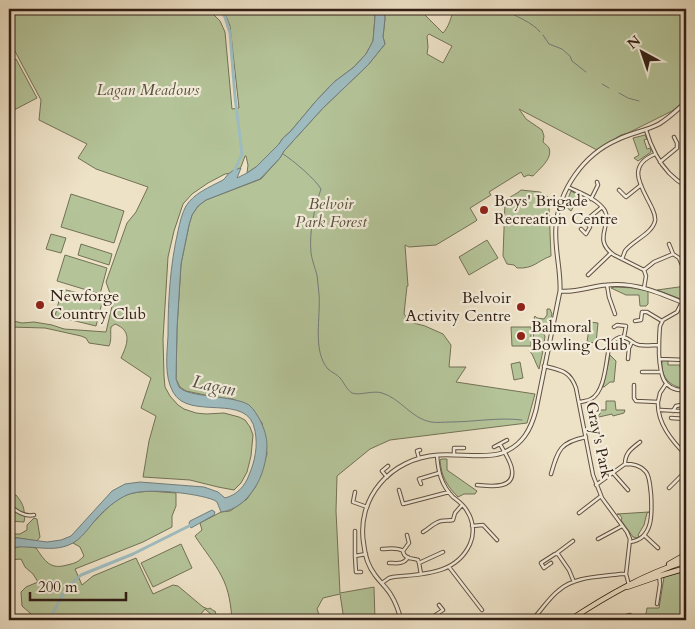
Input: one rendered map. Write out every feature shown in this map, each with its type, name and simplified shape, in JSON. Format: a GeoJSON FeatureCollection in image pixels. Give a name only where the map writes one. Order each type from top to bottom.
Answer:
{"type":"FeatureCollection","features":[{"type":"Feature","properties":{"kind":"highway"},"geometry":{"type":"LineString","coordinates":[[658,574],[686,553]]}},
{"type":"Feature","properties":{"kind":"highway"},"geometry":{"type":"LineString","coordinates":[[570,620],[623,588],[686,561]]}},
{"type":"Feature","properties":{"kind":"highway"},"geometry":{"type":"LineString","coordinates":[[658,574],[686,568]]}},
{"type":"Feature","properties":{"kind":"street"},"geometry":{"type":"LineString","coordinates":[[401,620],[396,604],[374,573],[363,546],[363,520],[376,488],[402,465],[419,458],[437,455],[494,455],[504,452],[519,442],[530,428],[536,410],[560,291],[556,225],[563,196],[582,166],[597,152],[619,138],[646,130],[660,123],[686,102]]}},
{"type":"Feature","properties":{"kind":"street"},"geometry":{"type":"LineString","coordinates":[[646,130],[660,162],[678,182],[686,184],[686,189]]}},
{"type":"Feature","properties":{"kind":"street"},"geometry":{"type":"LineString","coordinates":[[660,162],[677,148],[674,137]]}},
{"type":"Feature","properties":{"kind":"street"},"geometry":{"type":"LineString","coordinates":[[622,259],[625,251],[646,233],[655,222],[654,212],[638,175],[640,165],[644,160],[655,154]]}},
{"type":"Feature","properties":{"kind":"street"},"geometry":{"type":"LineString","coordinates":[[591,199],[598,184],[597,182]]}},
{"type":"Feature","properties":{"kind":"street"},"geometry":{"type":"LineString","coordinates":[[619,190],[626,197],[641,185]]}},
{"type":"Feature","properties":{"kind":"street"},"geometry":{"type":"LineString","coordinates":[[568,187],[602,207],[607,217],[603,236],[606,246],[611,253],[644,270],[646,276],[644,288]]}},
{"type":"Feature","properties":{"kind":"street"},"geometry":{"type":"LineString","coordinates":[[581,229],[586,234],[590,227],[585,221],[602,207]]}},
{"type":"Feature","properties":{"kind":"street"},"geometry":{"type":"LineString","coordinates":[[669,244],[673,254],[679,258],[686,274]]}},
{"type":"Feature","properties":{"kind":"street"},"geometry":{"type":"LineString","coordinates":[[588,275],[611,253]]}},
{"type":"Feature","properties":{"kind":"street"},"geometry":{"type":"LineString","coordinates":[[644,270],[654,262],[673,254]]}},
{"type":"Feature","properties":{"kind":"street"},"geometry":{"type":"LineString","coordinates":[[560,291],[578,292],[607,285],[632,285],[686,304]]}},
{"type":"Feature","properties":{"kind":"street"},"geometry":{"type":"LineString","coordinates":[[607,285],[615,314]]}},
{"type":"Feature","properties":{"kind":"street"},"geometry":{"type":"LineString","coordinates":[[682,302],[677,312],[665,318],[660,326],[660,372],[666,384],[679,390],[686,390]]}},
{"type":"Feature","properties":{"kind":"street"},"geometry":{"type":"LineString","coordinates":[[635,321],[640,320],[642,312],[647,312],[662,321]]}},
{"type":"Feature","properties":{"kind":"street"},"geometry":{"type":"LineString","coordinates":[[614,327],[626,326],[624,337]]}},
{"type":"Feature","properties":{"kind":"street"},"geometry":{"type":"LineString","coordinates":[[580,402],[592,399],[599,392],[610,344],[615,339],[624,337],[639,345],[659,345]]}},
{"type":"Feature","properties":{"kind":"street"},"geometry":{"type":"LineString","coordinates":[[628,359],[629,348],[632,342]]}},
{"type":"Feature","properties":{"kind":"street"},"geometry":{"type":"LineString","coordinates":[[660,359],[686,360]]}},
{"type":"Feature","properties":{"kind":"street","name":"Gray's Park"},"geometry":{"type":"LineString","coordinates":[[544,366],[561,370],[573,380],[580,402],[596,485],[601,496],[630,539],[630,542]]}},
{"type":"Feature","properties":{"kind":"street"},"geometry":{"type":"LineString","coordinates":[[642,372],[660,372]]}},
{"type":"Feature","properties":{"kind":"street"},"geometry":{"type":"LineString","coordinates":[[666,384],[660,393],[658,402],[659,414],[665,428],[686,455]]}},
{"type":"Feature","properties":{"kind":"street"},"geometry":{"type":"LineString","coordinates":[[634,385],[634,398],[636,401],[658,402]]}},
{"type":"Feature","properties":{"kind":"street"},"geometry":{"type":"LineString","coordinates":[[673,411],[676,406],[686,404]]}},
{"type":"Feature","properties":{"kind":"street"},"geometry":{"type":"LineString","coordinates":[[661,410],[686,410]]}},
{"type":"Feature","properties":{"kind":"street"},"geometry":{"type":"LineString","coordinates":[[671,418],[686,419]]}},
{"type":"Feature","properties":{"kind":"street"},"geometry":{"type":"LineString","coordinates":[[551,474],[558,453],[563,446],[574,440],[586,437]]}},
{"type":"Feature","properties":{"kind":"street"},"geometry":{"type":"LineString","coordinates":[[494,447],[507,440]]}},
{"type":"Feature","properties":{"kind":"street"},"geometry":{"type":"LineString","coordinates":[[625,464],[627,453],[640,442]]}},
{"type":"Feature","properties":{"kind":"street"},"geometry":{"type":"LineString","coordinates":[[478,485],[483,487],[500,486],[506,484],[510,479],[512,470],[500,444]]}},
{"type":"Feature","properties":{"kind":"street"},"geometry":{"type":"LineString","coordinates":[[454,455],[454,448],[464,448]]}},
{"type":"Feature","properties":{"kind":"street"},"geometry":{"type":"LineString","coordinates":[[419,458],[417,451],[420,450]]}},
{"type":"Feature","properties":{"kind":"street"},"geometry":{"type":"LineString","coordinates":[[382,583],[388,578],[436,572],[448,567],[461,558],[468,549],[472,537],[472,526],[468,511],[444,485],[439,473],[437,455]]}},
{"type":"Feature","properties":{"kind":"street"},"geometry":{"type":"LineString","coordinates":[[596,485],[625,464],[640,467],[648,476],[652,513],[644,535],[637,541],[630,542],[626,574],[630,585]]}},
{"type":"Feature","properties":{"kind":"street"},"geometry":{"type":"LineString","coordinates":[[387,477],[382,471],[388,466]]}},
{"type":"Feature","properties":{"kind":"street"},"geometry":{"type":"LineString","coordinates":[[669,488],[686,471]]}},
{"type":"Feature","properties":{"kind":"street"},"geometry":{"type":"LineString","coordinates":[[421,484],[419,479],[439,473]]}},
{"type":"Feature","properties":{"kind":"street"},"geometry":{"type":"LineString","coordinates":[[612,473],[628,490]]}},
{"type":"Feature","properties":{"kind":"street"},"geometry":{"type":"LineString","coordinates":[[399,490],[403,504],[449,492]]}},
{"type":"Feature","properties":{"kind":"street"},"geometry":{"type":"LineString","coordinates":[[355,492],[353,502],[367,507]]}},
{"type":"Feature","properties":{"kind":"street"},"geometry":{"type":"LineString","coordinates":[[580,513],[601,496]]}},
{"type":"Feature","properties":{"kind":"street"},"geometry":{"type":"LineString","coordinates":[[423,532],[439,522],[453,520],[455,513],[462,505]]}},
{"type":"Feature","properties":{"kind":"street"},"geometry":{"type":"LineString","coordinates":[[9,506],[24,515],[34,515]]}},
{"type":"Feature","properties":{"kind":"street"},"geometry":{"type":"LineString","coordinates":[[472,526],[483,524],[497,540]]}},
{"type":"Feature","properties":{"kind":"street"},"geometry":{"type":"LineString","coordinates":[[598,539],[622,526]]}},
{"type":"Feature","properties":{"kind":"street"},"geometry":{"type":"LineString","coordinates":[[355,531],[356,572]]}},
{"type":"Feature","properties":{"kind":"street"},"geometry":{"type":"LineString","coordinates":[[403,551],[409,543],[407,535]]}},
{"type":"Feature","properties":{"kind":"street"},"geometry":{"type":"LineString","coordinates":[[644,535],[658,548]]}},
{"type":"Feature","properties":{"kind":"street"},"geometry":{"type":"LineString","coordinates":[[551,564],[544,568],[541,563],[573,541]]}},
{"type":"Feature","properties":{"kind":"street"},"geometry":{"type":"LineString","coordinates":[[382,549],[401,549],[408,557],[416,559],[419,563],[421,574]]}},
{"type":"Feature","properties":{"kind":"street"},"geometry":{"type":"LineString","coordinates":[[419,563],[442,552]]}},
{"type":"Feature","properties":{"kind":"street"},"geometry":{"type":"LineString","coordinates":[[556,553],[569,570],[574,582]]}},
{"type":"Feature","properties":{"kind":"street"},"geometry":{"type":"LineString","coordinates":[[355,556],[366,554]]}},
{"type":"Feature","properties":{"kind":"street"},"geometry":{"type":"LineString","coordinates":[[389,563],[403,563],[408,557]]}},
{"type":"Feature","properties":{"kind":"street"},"geometry":{"type":"LineString","coordinates":[[448,567],[482,610]]}},
{"type":"Feature","properties":{"kind":"street"},"geometry":{"type":"LineString","coordinates":[[351,572],[361,572]]}},
{"type":"Feature","properties":{"kind":"street"},"geometry":{"type":"LineString","coordinates":[[532,620],[541,612],[556,592],[564,586],[587,578],[626,574]]}},
{"type":"Feature","properties":{"kind":"street"},"geometry":{"type":"LineString","coordinates":[[657,604],[660,584],[658,574]]}},
{"type":"Feature","properties":{"kind":"street"},"geometry":{"type":"LineString","coordinates":[[428,620],[443,610],[439,605]]}},
{"type":"Feature","properties":{"kind":"street"},"geometry":{"type":"LineString","coordinates":[[618,620],[630,615]]}},
{"type":"Feature","properties":{"kind":"green space","name":"Lagan Meadows"},"geometry":{"type":"Polygon","coordinates":[[[9,9],[208,9],[220,21],[225,32],[232,109],[239,108],[230,26],[222,9],[232,9],[248,14],[255,9],[373,9],[375,17],[373,41],[366,54],[354,67],[334,82],[256,167],[247,173],[248,165],[245,156],[241,167],[233,173],[225,174],[192,194],[183,204],[174,231],[168,257],[163,339],[165,387],[170,396],[184,409],[196,413],[224,413],[239,417],[245,420],[250,427],[253,435],[247,472],[241,483],[234,490],[190,480],[143,477],[149,441],[156,416],[141,408],[151,378],[121,358],[127,339],[121,327],[115,324],[111,327],[109,346],[89,343],[86,338],[81,336],[45,328],[9,327],[9,320],[22,323],[34,322],[64,329],[106,332],[113,302],[106,282],[127,223],[136,212],[148,187],[96,169],[78,158],[87,144],[39,120],[41,100],[9,40],[9,9]]]}},
{"type":"Feature","properties":{"kind":"green space","name":"Belvoir Park Forest"},"geometry":{"type":"Polygon","coordinates":[[[383,9],[420,9],[443,33],[450,22],[453,9],[686,9],[686,100],[672,111],[621,135],[597,150],[519,109],[526,119],[542,130],[543,142],[550,152],[547,160],[533,176],[528,175],[524,177],[521,172],[489,192],[491,195],[470,208],[477,220],[436,245],[409,247],[405,245],[408,286],[404,314],[410,322],[443,334],[451,345],[449,367],[466,367],[456,382],[535,394],[527,423],[390,440],[370,449],[337,476],[336,511],[340,593],[374,587],[375,620],[344,620],[340,594],[323,598],[317,609],[321,620],[232,620],[229,598],[224,582],[195,536],[202,530],[200,523],[221,512],[230,511],[247,499],[256,486],[267,454],[262,423],[252,409],[233,399],[186,391],[180,387],[176,379],[181,264],[189,225],[192,215],[198,206],[206,200],[261,179],[323,108],[368,65],[385,44],[383,37],[385,18],[383,9]],[[429,34],[427,36],[427,54],[443,63],[452,46],[429,34]]]}},
{"type":"Feature","properties":{"kind":"green space"},"geometry":{"type":"Polygon","coordinates":[[[16,59],[37,98],[14,110],[9,101],[9,63],[16,59]]]}},
{"type":"Feature","properties":{"kind":"green space"},"geometry":{"type":"Polygon","coordinates":[[[645,135],[647,139],[644,140],[647,149],[650,148],[651,152],[638,161],[634,158],[639,155],[633,138],[645,135]]]}},
{"type":"Feature","properties":{"kind":"green space"},"geometry":{"type":"Polygon","coordinates":[[[521,190],[540,192],[551,199],[549,208],[551,256],[532,266],[517,268],[514,265],[507,264],[503,256],[505,202],[521,190]]]}},
{"type":"Feature","properties":{"kind":"green space"},"geometry":{"type":"Polygon","coordinates":[[[571,191],[580,196],[571,211],[565,206],[571,191]]]}},
{"type":"Feature","properties":{"kind":"green space"},"geometry":{"type":"Polygon","coordinates":[[[71,194],[124,211],[114,243],[61,227],[71,194]]]}},
{"type":"Feature","properties":{"kind":"green space"},"geometry":{"type":"Polygon","coordinates":[[[51,234],[66,238],[61,253],[46,249],[51,234]]]}},
{"type":"Feature","properties":{"kind":"green space"},"geometry":{"type":"Polygon","coordinates":[[[487,240],[498,258],[469,275],[459,257],[487,240]]]}},
{"type":"Feature","properties":{"kind":"green space"},"geometry":{"type":"Polygon","coordinates":[[[81,244],[112,254],[109,265],[78,255],[81,244]]]}},
{"type":"Feature","properties":{"kind":"green space"},"geometry":{"type":"Polygon","coordinates":[[[65,255],[107,268],[100,294],[57,281],[65,255]]]}},
{"type":"Feature","properties":{"kind":"green space"},"geometry":{"type":"Polygon","coordinates":[[[686,286],[686,301],[657,290],[686,286]]]}},
{"type":"Feature","properties":{"kind":"green space"},"geometry":{"type":"Polygon","coordinates":[[[611,288],[648,291],[648,304],[640,306],[639,295],[626,295],[611,288]]]}},
{"type":"Feature","properties":{"kind":"green space"},"geometry":{"type":"Polygon","coordinates":[[[62,289],[103,299],[96,326],[55,316],[62,289]]]}},
{"type":"Feature","properties":{"kind":"green space"},"geometry":{"type":"Polygon","coordinates":[[[547,309],[550,309],[552,314],[547,332],[545,332],[534,318],[535,316],[544,319],[547,315],[547,309]]]}},
{"type":"Feature","properties":{"kind":"green space"},"geometry":{"type":"Polygon","coordinates":[[[590,322],[598,323],[596,343],[587,342],[590,322]]]}},
{"type":"Feature","properties":{"kind":"green space"},"geometry":{"type":"Polygon","coordinates":[[[534,323],[545,336],[544,344],[533,346],[534,323]]]}},
{"type":"Feature","properties":{"kind":"green space","name":"Balmoral Bowling Club"},"geometry":{"type":"Polygon","coordinates":[[[511,327],[531,327],[531,346],[512,346],[511,327]]]}},
{"type":"Feature","properties":{"kind":"green space"},"geometry":{"type":"Polygon","coordinates":[[[544,346],[539,369],[529,350],[534,347],[544,346]]]}},
{"type":"Feature","properties":{"kind":"green space"},"geometry":{"type":"Polygon","coordinates":[[[610,355],[616,361],[614,382],[610,382],[603,387],[610,355]]]}},
{"type":"Feature","properties":{"kind":"green space"},"geometry":{"type":"Polygon","coordinates":[[[662,361],[668,361],[668,365],[680,365],[682,388],[677,387],[666,379],[662,366],[662,361]]]}},
{"type":"Feature","properties":{"kind":"green space"},"geometry":{"type":"Polygon","coordinates":[[[520,362],[523,378],[514,380],[511,364],[520,362]]]}},
{"type":"Feature","properties":{"kind":"green space"},"geometry":{"type":"Polygon","coordinates":[[[606,401],[615,401],[616,410],[625,410],[624,413],[599,417],[600,410],[606,410],[606,401]]]}},
{"type":"Feature","properties":{"kind":"green space"},"geometry":{"type":"Polygon","coordinates":[[[441,459],[447,459],[447,470],[477,491],[475,494],[464,494],[458,497],[445,480],[441,459]]]}},
{"type":"Feature","properties":{"kind":"green space"},"geometry":{"type":"Polygon","coordinates":[[[149,491],[176,493],[176,506],[172,516],[172,527],[143,542],[75,569],[82,585],[93,576],[136,558],[153,594],[173,585],[178,586],[203,607],[215,611],[214,617],[205,609],[196,620],[38,620],[22,606],[21,592],[26,587],[38,582],[25,567],[21,559],[9,560],[9,549],[23,546],[36,548],[45,560],[56,566],[75,563],[84,556],[80,547],[73,543],[107,509],[129,494],[149,491]]]}},
{"type":"Feature","properties":{"kind":"green space"},"geometry":{"type":"Polygon","coordinates":[[[16,495],[23,507],[24,522],[9,521],[9,496],[16,495]]]}},
{"type":"Feature","properties":{"kind":"green space"},"geometry":{"type":"Polygon","coordinates":[[[649,512],[637,538],[633,537],[621,520],[620,515],[617,514],[649,512]]]}},
{"type":"Feature","properties":{"kind":"green space"},"geometry":{"type":"Polygon","coordinates":[[[34,518],[37,519],[40,537],[37,541],[9,538],[9,529],[14,534],[20,534],[27,530],[27,525],[34,518]]]}},
{"type":"Feature","properties":{"kind":"green space"},"geometry":{"type":"Polygon","coordinates":[[[181,544],[192,568],[153,587],[141,563],[181,544]]]}},
{"type":"Feature","properties":{"kind":"green space"},"geometry":{"type":"Polygon","coordinates":[[[686,571],[686,620],[645,620],[647,608],[659,608],[664,577],[686,571]]]}},
{"type":"Feature","properties":{"kind":"water"},"geometry":{"type":"Polygon","coordinates":[[[373,9],[384,10],[383,37],[385,44],[368,65],[323,108],[260,179],[206,200],[198,206],[192,215],[189,225],[181,264],[176,379],[179,387],[184,391],[242,402],[254,410],[264,429],[267,446],[264,468],[254,489],[240,504],[221,512],[217,502],[206,497],[157,491],[135,493],[127,495],[111,505],[81,537],[67,546],[9,549],[9,538],[47,542],[71,536],[112,491],[125,484],[140,482],[204,487],[218,492],[225,498],[240,490],[245,483],[253,464],[256,448],[255,431],[250,419],[242,412],[231,409],[204,407],[181,401],[173,392],[168,379],[168,310],[173,257],[180,221],[189,201],[198,194],[223,180],[233,171],[241,168],[237,178],[256,167],[334,82],[354,67],[366,54],[373,41],[375,17],[373,9]]]}},
{"type":"Feature","properties":{"kind":"water"},"geometry":{"type":"Polygon","coordinates":[[[212,510],[215,512],[214,515],[191,528],[190,521],[212,510]]]}},
{"type":"Feature","properties":{"kind":"waterway"},"geometry":{"type":"LineString","coordinates":[[219,9],[225,17],[230,33],[242,154],[234,172]]}},
{"type":"Feature","properties":{"kind":"waterway"},"geometry":{"type":"LineString","coordinates":[[503,9],[528,22],[540,32]]}},
{"type":"Feature","properties":{"kind":"waterway"},"geometry":{"type":"LineString","coordinates":[[543,35],[549,44],[562,49],[570,56],[572,61],[586,72]]}},
{"type":"Feature","properties":{"kind":"waterway"},"geometry":{"type":"LineString","coordinates":[[602,84],[609,88]]}},
{"type":"Feature","properties":{"kind":"waterway"},"geometry":{"type":"LineString","coordinates":[[619,93],[639,101]]}},
{"type":"Feature","properties":{"kind":"waterway"},"geometry":{"type":"LineString","coordinates":[[283,154],[304,170],[321,189],[313,221],[311,256],[317,275],[319,294],[318,333],[320,353],[328,369],[339,377],[352,393],[382,393],[395,399],[418,417],[431,422],[522,420]]}},
{"type":"Feature","properties":{"kind":"waterway"},"geometry":{"type":"LineString","coordinates":[[49,620],[62,596],[81,575],[133,554],[193,524]]}},
{"type":"Feature","properties":{"kind":"place","name":"Boys' Brigade Recreation Centre"},"geometry":{"type":"Point","coordinates":[484,210]}},
{"type":"Feature","properties":{"kind":"place","name":"Newforge Country Club"},"geometry":{"type":"Point","coordinates":[40,305]}},
{"type":"Feature","properties":{"kind":"place","name":"Belvoir Activity Centre"},"geometry":{"type":"Point","coordinates":[521,307]}},
{"type":"Feature","properties":{"kind":"place","name":"Balmoral Bowling Club"},"geometry":{"type":"Point","coordinates":[521,336]}},
{"type":"Feature","properties":{"kind":"water label","name":"Lagan"},"geometry":{"type":"Point","coordinates":[214,386]}}]}
